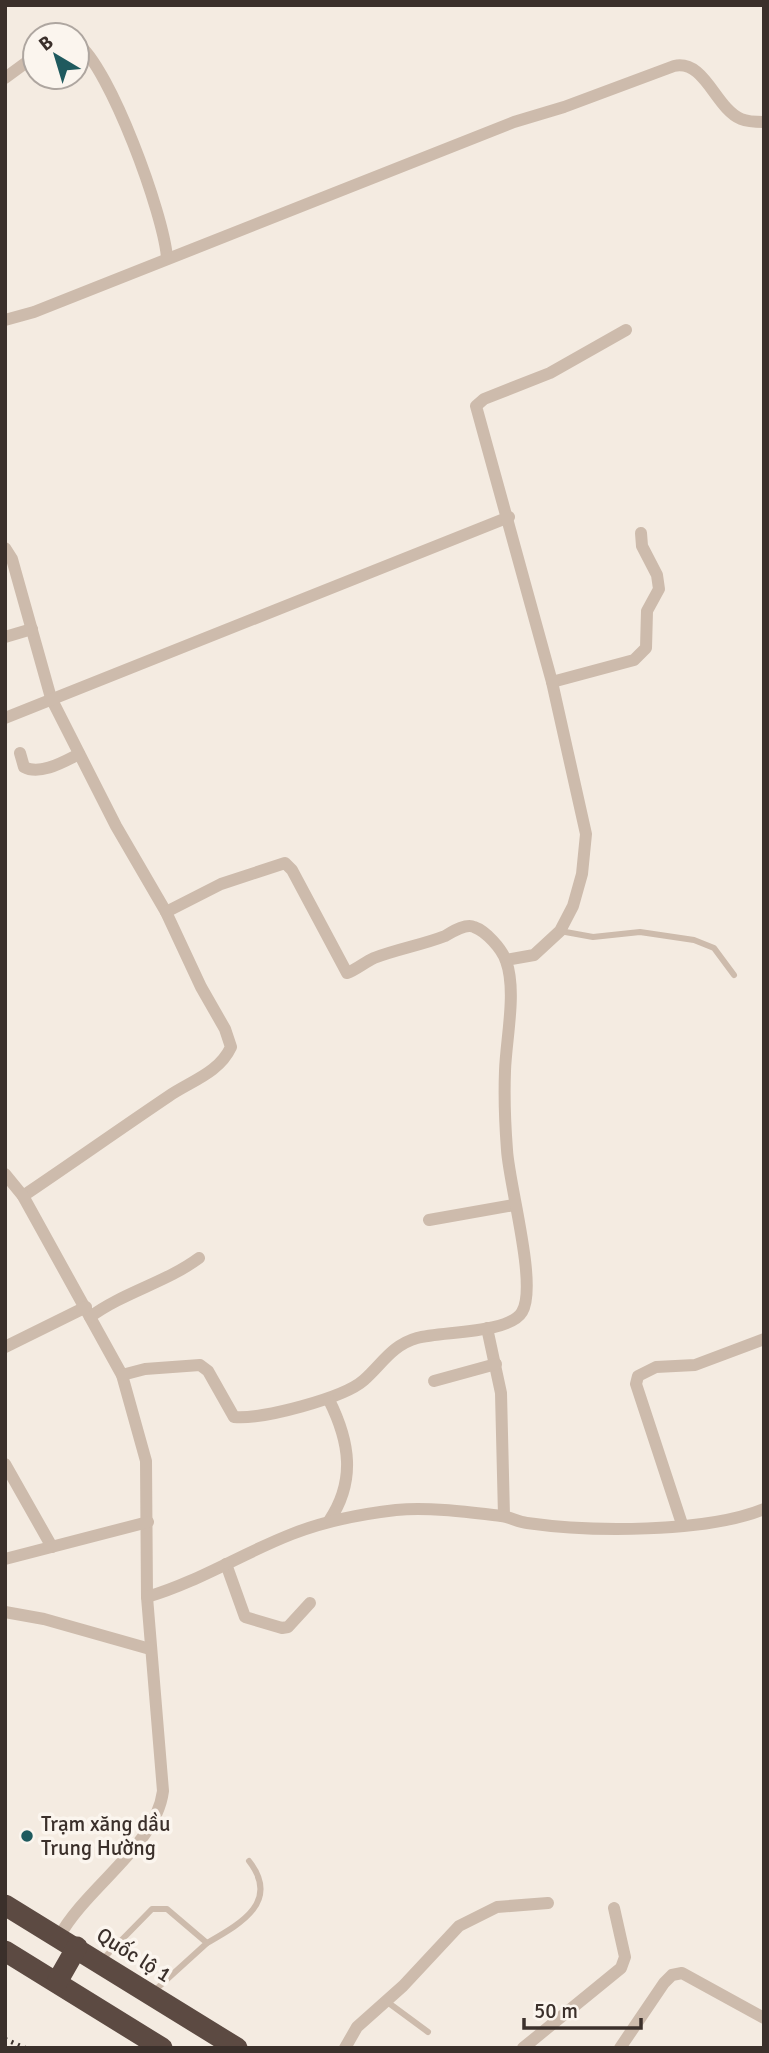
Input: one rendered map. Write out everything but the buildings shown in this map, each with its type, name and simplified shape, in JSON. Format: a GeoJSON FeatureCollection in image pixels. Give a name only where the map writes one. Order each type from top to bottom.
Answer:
{"type":"FeatureCollection","features":[{"type":"Feature","properties":{"kind":"highway","name":"Quốc lộ 1"},"geometry":{"type":"LineString","coordinates":[[5,1905],[237,2048]]}},
{"type":"Feature","properties":{"kind":"highway"},"geometry":{"type":"LineString","coordinates":[[57,1982],[68,1942]]}},
{"type":"Feature","properties":{"kind":"highway"},"geometry":{"type":"LineString","coordinates":[[5,1951],[162,2048]]}},
{"type":"Feature","properties":{"kind":"street"},"geometry":{"type":"LineString","coordinates":[[91,59],[137,149],[162,230],[167,258]]}},
{"type":"Feature","properties":{"kind":"street"},"geometry":{"type":"LineString","coordinates":[[5,320],[34,312],[514,122],[685,63],[693,67],[707,87],[740,119],[764,122]]}},
{"type":"Feature","properties":{"kind":"street"},"geometry":{"type":"LineString","coordinates":[[5,78],[21,66]]}},
{"type":"Feature","properties":{"kind":"street"},"geometry":{"type":"LineString","coordinates":[[506,960],[534,955],[560,931],[573,906],[582,874],[586,834],[552,682],[509,517],[475,406],[484,399],[550,373],[626,330]]}},
{"type":"Feature","properties":{"kind":"street"},"geometry":{"type":"LineString","coordinates":[[5,718],[509,517]]}},
{"type":"Feature","properties":{"kind":"street"},"geometry":{"type":"LineString","coordinates":[[552,682],[634,660],[646,648],[647,611],[659,589],[657,575],[642,546],[641,533]]}},
{"type":"Feature","properties":{"kind":"street"},"geometry":{"type":"LineString","coordinates":[[5,548],[12,559],[51,698],[166,912],[201,988],[225,1029],[231,1047],[226,1059],[23,1196]]}},
{"type":"Feature","properties":{"kind":"street"},"geometry":{"type":"LineString","coordinates":[[5,637],[33,629]]}},
{"type":"Feature","properties":{"kind":"street"},"geometry":{"type":"LineString","coordinates":[[20,753],[24,767],[30,770],[51,767],[79,754]]}},
{"type":"Feature","properties":{"kind":"street"},"geometry":{"type":"LineString","coordinates":[[122,1375],[145,1369],[200,1365],[208,1371],[236,1418],[329,1400],[362,1382],[393,1349],[404,1343],[418,1337],[487,1328],[511,1322],[523,1311],[526,1301],[526,1269],[507,1152],[505,1094],[510,999],[506,960],[488,936],[471,925],[422,945],[374,958],[346,973],[292,870],[285,863],[221,884],[166,912]]}},
{"type":"Feature","properties":{"kind":"street"},"geometry":{"type":"LineString","coordinates":[[5,1174],[23,1196],[122,1375],[146,1461],[147,1597],[163,1791],[161,1807],[135,1847],[81,1903],[68,1942]]}},
{"type":"Feature","properties":{"kind":"street"},"geometry":{"type":"LineString","coordinates":[[429,1220],[514,1205]]}},
{"type":"Feature","properties":{"kind":"street"},"geometry":{"type":"LineString","coordinates":[[5,1347],[178,1273],[199,1258]]}},
{"type":"Feature","properties":{"kind":"street"},"geometry":{"type":"LineString","coordinates":[[487,1328],[501,1393],[505,1458],[504,1516]]}},
{"type":"Feature","properties":{"kind":"street"},"geometry":{"type":"LineString","coordinates":[[682,1524],[636,1384],[638,1376],[656,1367],[695,1365],[764,1339]]}},
{"type":"Feature","properties":{"kind":"street"},"geometry":{"type":"LineString","coordinates":[[434,1381],[496,1364]]}},
{"type":"Feature","properties":{"kind":"street"},"geometry":{"type":"LineString","coordinates":[[329,1400],[344,1437],[349,1468],[340,1505],[329,1521]]}},
{"type":"Feature","properties":{"kind":"street"},"geometry":{"type":"LineString","coordinates":[[5,1464],[52,1547]]}},
{"type":"Feature","properties":{"kind":"street"},"geometry":{"type":"LineString","coordinates":[[147,1597],[188,1583],[293,1534],[329,1521],[408,1510],[504,1516],[523,1523],[553,1526],[649,1527],[723,1521],[764,1510]]}},
{"type":"Feature","properties":{"kind":"street"},"geometry":{"type":"LineString","coordinates":[[5,1559],[148,1522]]}},
{"type":"Feature","properties":{"kind":"street"},"geometry":{"type":"LineString","coordinates":[[226,1564],[242,1613],[250,1620],[288,1627],[310,1602]]}},
{"type":"Feature","properties":{"kind":"street"},"geometry":{"type":"LineString","coordinates":[[5,1612],[44,1619],[150,1649]]}},
{"type":"Feature","properties":{"kind":"street"},"geometry":{"type":"LineString","coordinates":[[345,2048],[357,2027],[386,2001],[450,1934],[476,1915],[497,1908],[548,1903]]}},
{"type":"Feature","properties":{"kind":"street"},"geometry":{"type":"LineString","coordinates":[[523,2048],[621,1968],[625,1957],[614,1908]]}},
{"type":"Feature","properties":{"kind":"street"},"geometry":{"type":"LineString","coordinates":[[620,2048],[672,1975],[682,1973],[764,2018]]}},
{"type":"Feature","properties":{"kind":"lane"},"geometry":{"type":"LineString","coordinates":[[560,931],[593,937],[640,932],[694,940],[714,948],[734,975]]}},
{"type":"Feature","properties":{"kind":"lane"},"geometry":{"type":"LineString","coordinates":[[151,1994],[207,1943],[232,1928],[255,1907],[262,1894],[262,1881],[249,1861]]}},
{"type":"Feature","properties":{"kind":"lane"},"geometry":{"type":"LineString","coordinates":[[100,1962],[144,1915],[160,1907],[167,1909],[207,1943]]}},
{"type":"Feature","properties":{"kind":"lane"},"geometry":{"type":"LineString","coordinates":[[386,2001],[428,2032]]}},
{"type":"Feature","properties":{"kind":"railway"},"geometry":{"type":"LineString","coordinates":[[5,2039],[25,2048]]}},
{"type":"Feature","properties":{"kind":"place","name":"Trạm xăng dầu Trung Hường"},"geometry":{"type":"Point","coordinates":[27,1836]}}]}
